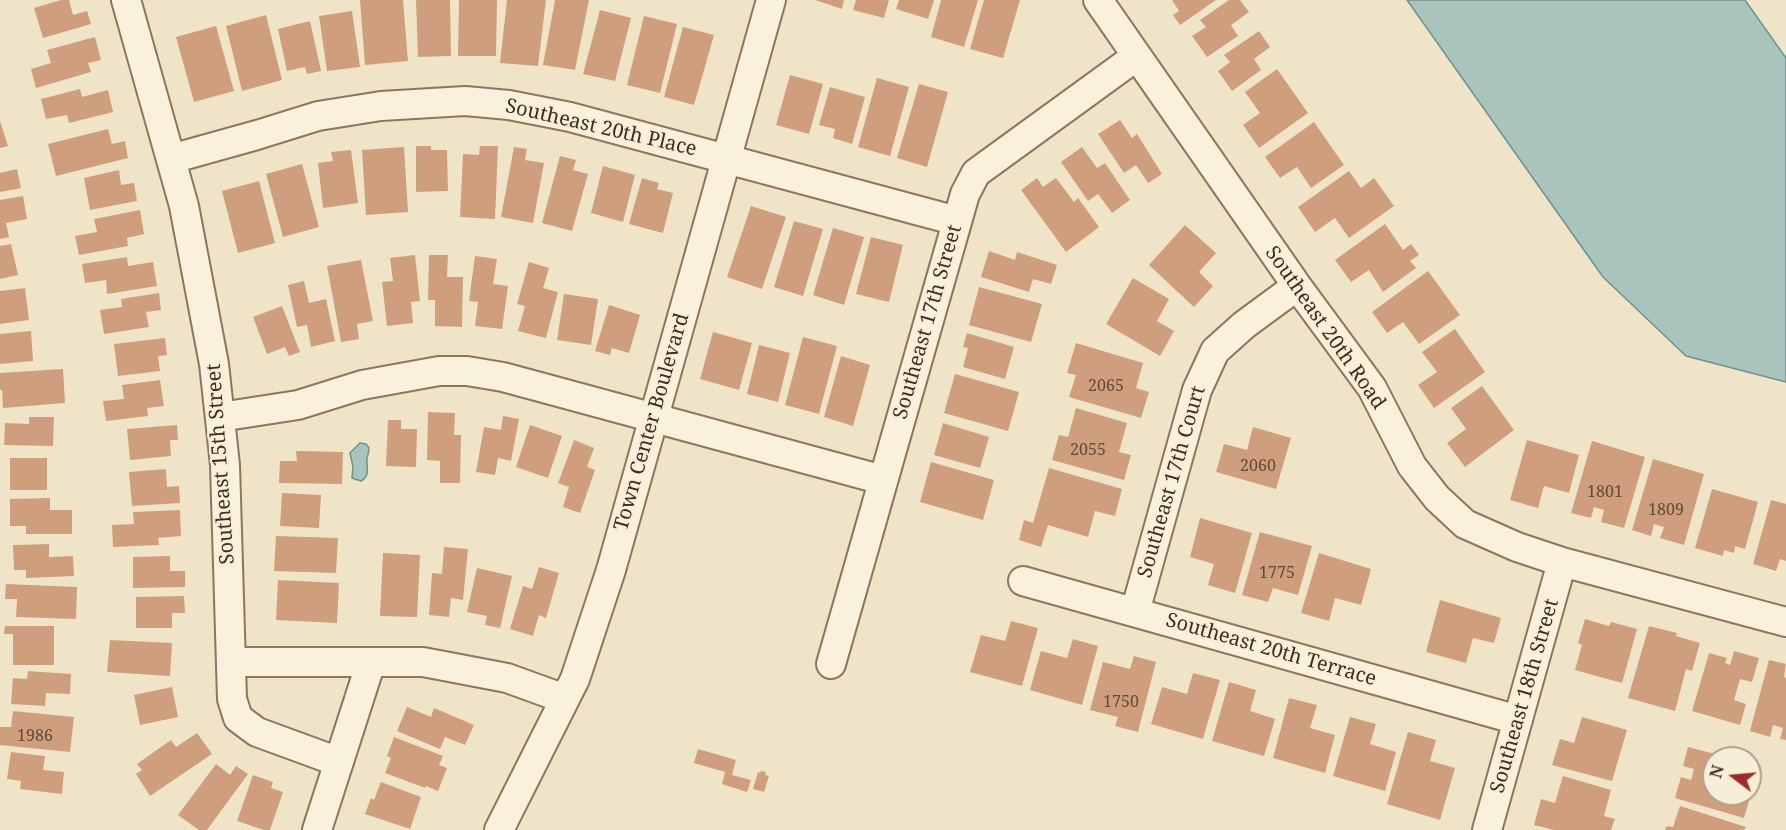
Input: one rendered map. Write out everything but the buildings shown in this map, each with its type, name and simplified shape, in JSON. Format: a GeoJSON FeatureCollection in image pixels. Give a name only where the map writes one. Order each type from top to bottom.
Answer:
{"type":"FeatureCollection","features":[{"type":"Feature","properties":{"kind":"street","name":"Southeast 15th Street"},"geometry":{"type":"LineString","coordinates":[[126,0],[184,206],[212,353],[225,465],[232,699],[238,718],[257,732],[339,762]]}},
{"type":"Feature","properties":{"kind":"street","name":"Town Center Boulevard"},"geometry":{"type":"LineString","coordinates":[[499,830],[575,679],[610,570],[771,0]]}},
{"type":"Feature","properties":{"kind":"street","name":"Southeast 20th Road"},"geometry":{"type":"LineString","coordinates":[[1098,0],[1297,286],[1372,388],[1412,466],[1437,498],[1465,524],[1517,547],[1562,562],[1786,622]]}},
{"type":"Feature","properties":{"kind":"street","name":"Southeast 17th Street"},"geometry":{"type":"LineString","coordinates":[[831,664],[965,194],[976,173],[1137,56]]}},
{"type":"Feature","properties":{"kind":"street","name":"Southeast 20th Place"},"geometry":{"type":"LineString","coordinates":[[171,159],[318,116],[381,106],[465,101],[509,105],[570,117],[957,221]]}},
{"type":"Feature","properties":{"kind":"street","name":"Southeast 17th Court"},"geometry":{"type":"LineString","coordinates":[[1135,612],[1197,390],[1215,351],[1244,325],[1297,286]]}},
{"type":"Feature","properties":{"kind":"street"},"geometry":{"type":"LineString","coordinates":[[220,417],[298,405],[405,376],[439,371],[467,371],[503,377],[883,480]]}},
{"type":"Feature","properties":{"kind":"street","name":"Southeast 18th Street"},"geometry":{"type":"LineString","coordinates":[[1487,830],[1562,562]]}},
{"type":"Feature","properties":{"kind":"street","name":"Southeast 20th Terrace"},"geometry":{"type":"LineString","coordinates":[[1023,581],[1518,720]]}},
{"type":"Feature","properties":{"kind":"street"},"geometry":{"type":"LineString","coordinates":[[231,662],[423,662],[507,678],[565,699]]}},
{"type":"Feature","properties":{"kind":"street"},"geometry":{"type":"LineString","coordinates":[[317,830],[371,662]]}},
{"type":"Feature","properties":{"kind":"water"},"geometry":{"type":"Polygon","coordinates":[[[1407,0],[1745,0],[1786,58],[1786,382],[1686,356],[1603,277],[1407,0]]]}},
{"type":"Feature","properties":{"kind":"water"},"geometry":{"type":"Polygon","coordinates":[[[360,443],[366,444],[369,448],[367,474],[361,481],[352,478],[353,467],[350,453],[360,443]]]}}]}
